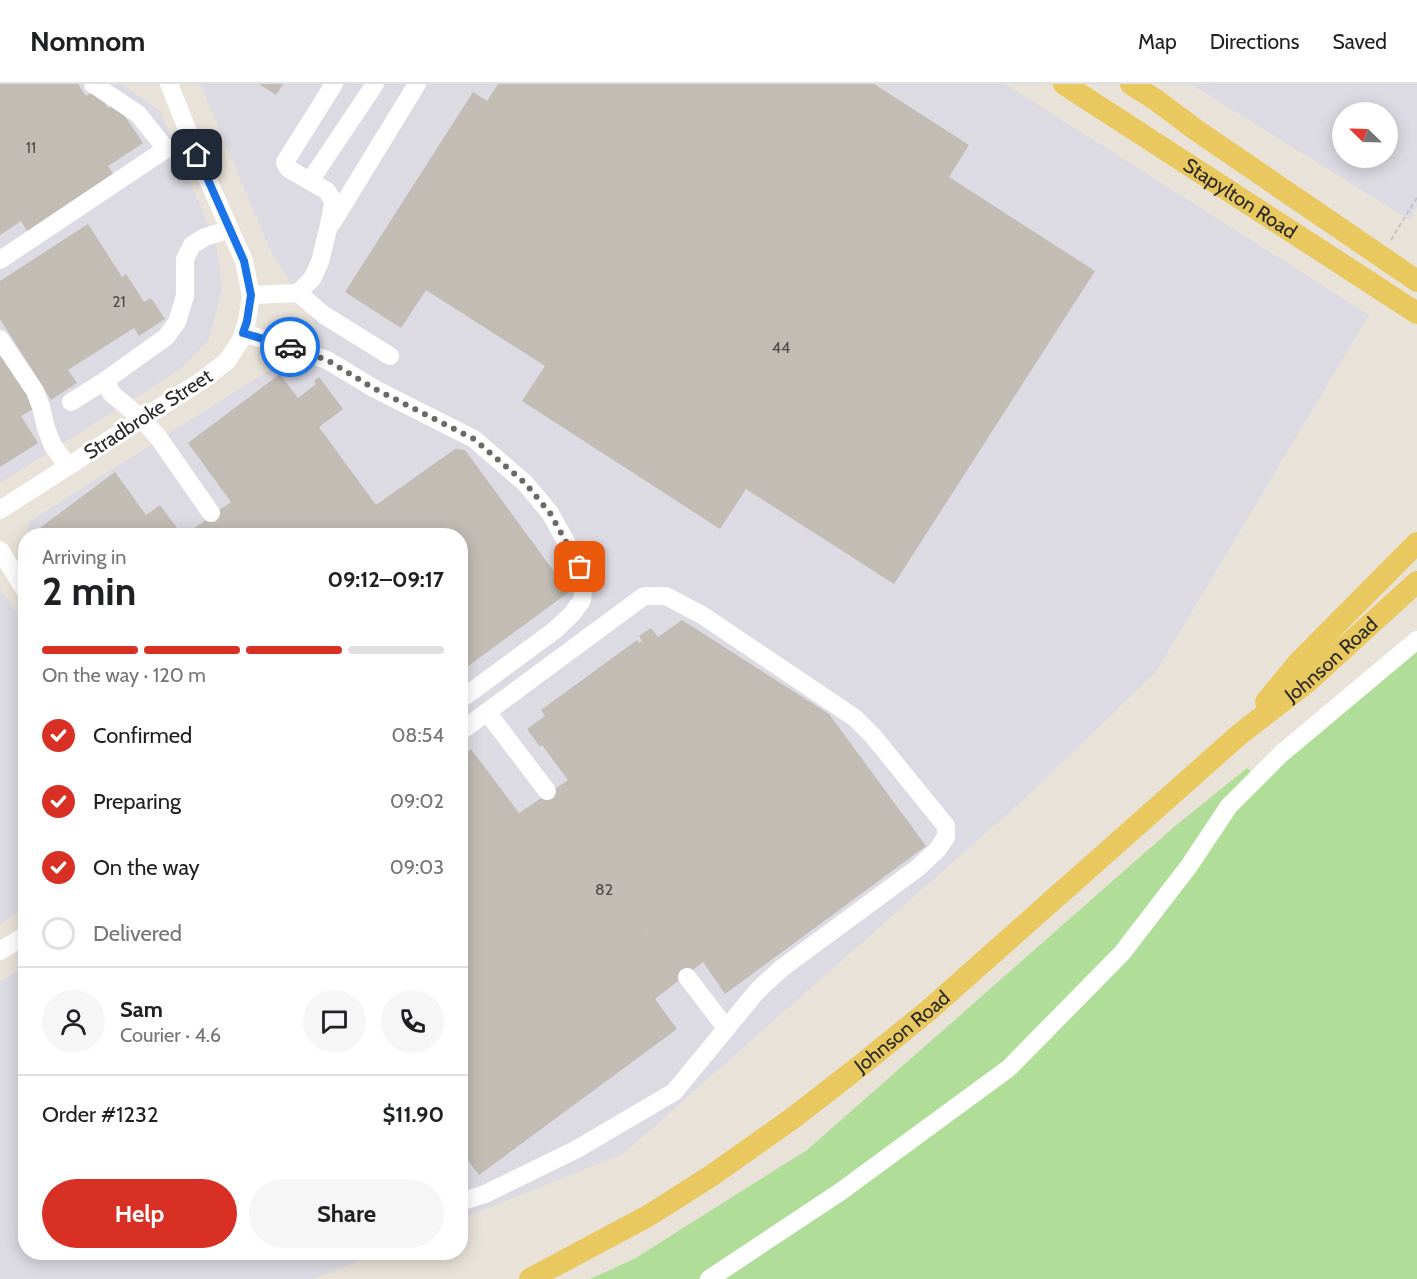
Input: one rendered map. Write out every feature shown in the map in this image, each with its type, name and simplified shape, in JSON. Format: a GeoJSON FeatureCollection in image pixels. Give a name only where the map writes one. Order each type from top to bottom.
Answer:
{"type":"FeatureCollection","features":[{"type":"Feature","properties":{"kind":"main road","name":"Stapylton Road"},"geometry":{"type":"LineString","coordinates":[[1064,84],[1417,313]]}},
{"type":"Feature","properties":{"kind":"main road","name":"Stapylton Road"},"geometry":{"type":"LineString","coordinates":[[1131,84],[1417,281]]}},
{"type":"Feature","properties":{"kind":"main road","name":"Johnson Road"},"geometry":{"type":"LineString","coordinates":[[1368,592],[1390,553],[1417,525]]}},
{"type":"Feature","properties":{"kind":"main road","name":"Johnson Road"},"geometry":{"type":"LineString","coordinates":[[1240,734],[1298,663],[1417,543]]}},
{"type":"Feature","properties":{"kind":"main road","name":"Johnson Road"},"geometry":{"type":"LineString","coordinates":[[530,1279],[648,1216],[693,1188],[793,1118],[847,1076],[929,1010],[1240,734],[1306,683],[1417,582]]}},
{"type":"Feature","properties":{"kind":"street"},"geometry":{"type":"LineString","coordinates":[[93,84],[138,114],[166,149]]}},
{"type":"Feature","properties":{"kind":"street","name":"Stradbroke Street"},"geometry":{"type":"LineString","coordinates":[[0,510],[204,380],[227,361],[241,340],[251,295],[244,261],[191,141],[169,84]]}},
{"type":"Feature","properties":{"kind":"street"},"geometry":{"type":"LineString","coordinates":[[251,295],[298,293],[312,279],[320,262],[333,205],[332,199],[327,191],[289,169],[285,162],[334,84]]}},
{"type":"Feature","properties":{"kind":"street"},"geometry":{"type":"LineString","coordinates":[[310,181],[375,84]]}},
{"type":"Feature","properties":{"kind":"street"},"geometry":{"type":"LineString","coordinates":[[328,229],[417,84]]}},
{"type":"Feature","properties":{"kind":"street"},"geometry":{"type":"LineString","coordinates":[[0,260],[166,149],[191,141]]}},
{"type":"Feature","properties":{"kind":"street"},"geometry":{"type":"LineString","coordinates":[[71,402],[166,337],[177,322],[185,296],[185,259],[192,245],[205,237],[230,229]]}},
{"type":"Feature","properties":{"kind":"street"},"geometry":{"type":"LineString","coordinates":[[298,293],[324,315],[390,356]]}},
{"type":"Feature","properties":{"kind":"street"},"geometry":{"type":"LineString","coordinates":[[243,333],[327,360],[375,389],[474,439],[525,483],[550,513],[580,567],[584,586],[582,600],[572,614],[555,630],[468,694]]}},
{"type":"Feature","properties":{"kind":"street"},"geometry":{"type":"LineString","coordinates":[[0,339],[35,391],[53,447],[68,466]]}},
{"type":"Feature","properties":{"kind":"street"},"geometry":{"type":"LineString","coordinates":[[106,380],[111,393],[142,419],[158,437],[210,513]]}},
{"type":"Feature","properties":{"kind":"street"},"geometry":{"type":"LineString","coordinates":[[0,550],[18,579]]}},
{"type":"Feature","properties":{"kind":"street"},"geometry":{"type":"LineString","coordinates":[[468,726],[644,596],[666,596],[702,615],[855,718],[873,736],[946,826],[946,837],[938,849],[919,867],[782,968],[758,990],[674,1092],[577,1149],[485,1194],[468,1196]]}},
{"type":"Feature","properties":{"kind":"street"},"geometry":{"type":"LineString","coordinates":[[709,1279],[840,1192],[1009,1068],[1122,953],[1189,866],[1229,806],[1281,754],[1417,640]]}},
{"type":"Feature","properties":{"kind":"street"},"geometry":{"type":"LineString","coordinates":[[487,712],[547,791]]}},
{"type":"Feature","properties":{"kind":"street"},"geometry":{"type":"LineString","coordinates":[[0,951],[18,940]]}},
{"type":"Feature","properties":{"kind":"street"},"geometry":{"type":"LineString","coordinates":[[687,977],[726,1028]]}},
{"type":"Feature","properties":{"kind":"path"},"geometry":{"type":"LineString","coordinates":[[1381,256],[1417,196]]}},
{"type":"Feature","properties":{"kind":"shaded area"},"geometry":{"type":"Polygon","coordinates":[[[0,84],[122,84],[161,112],[216,244],[222,287],[209,339],[179,370],[0,483],[0,84]]]}},
{"type":"Feature","properties":{"kind":"shaded area"},"geometry":{"type":"Polygon","coordinates":[[[200,84],[1005,84],[1369,315],[1155,673],[1022,801],[624,1153],[468,1216],[468,528],[28,528],[28,522],[278,365],[309,373],[315,325],[269,247],[200,84]]]}},
{"type":"Feature","properties":{"kind":"shaded area"},"geometry":{"type":"Polygon","coordinates":[[[1191,84],[1417,84],[1417,207],[1410,220],[1191,84]]]}},
{"type":"Feature","properties":{"kind":"shaded area"},"geometry":{"type":"Polygon","coordinates":[[[0,588],[18,616],[18,912],[0,924],[0,588]]]}},
{"type":"Feature","properties":{"kind":"shaded area"},"geometry":{"type":"Polygon","coordinates":[[[18,970],[18,1260],[361,1260],[313,1279],[0,1279],[0,982],[18,970]]]}},
{"type":"Feature","properties":{"kind":"green space"},"geometry":{"type":"Polygon","coordinates":[[[1417,646],[1417,1279],[590,1279],[634,1259],[807,1150],[1174,827],[1247,768],[1262,781],[1323,725],[1417,646]]]}},
{"type":"Feature","properties":{"kind":"building"},"geometry":{"type":"Polygon","coordinates":[[[0,84],[78,84],[86,96],[96,90],[108,108],[116,103],[143,143],[108,166],[115,177],[29,234],[21,221],[0,235],[0,84]]]}},
{"type":"Feature","properties":{"kind":"building"},"geometry":{"type":"Polygon","coordinates":[[[259,84],[283,84],[276,95],[259,84]]]}},
{"type":"Feature","properties":{"kind":"building"},"geometry":{"type":"Polygon","coordinates":[[[498,84],[874,84],[969,145],[949,177],[1095,271],[894,584],[746,489],[720,529],[522,401],[545,366],[426,290],[401,328],[345,292],[473,92],[487,101],[498,84]]]}},
{"type":"Feature","properties":{"kind":"building"},"geometry":{"type":"Polygon","coordinates":[[[88,224],[122,277],[126,274],[144,302],[151,298],[165,319],[139,336],[134,328],[68,370],[77,383],[51,400],[0,319],[0,281],[88,224]]]}},
{"type":"Feature","properties":{"kind":"building"},"geometry":{"type":"Polygon","coordinates":[[[0,353],[35,408],[21,416],[38,443],[0,467],[0,353]]]}},
{"type":"Feature","properties":{"kind":"building"},"geometry":{"type":"Polygon","coordinates":[[[280,374],[298,398],[316,384],[314,381],[319,377],[343,409],[319,427],[376,505],[455,449],[465,450],[569,592],[468,666],[468,528],[194,528],[231,502],[188,443],[280,374]]]}},
{"type":"Feature","properties":{"kind":"building"},"geometry":{"type":"Polygon","coordinates":[[[115,472],[146,515],[160,505],[177,528],[40,528],[115,472]]]}},
{"type":"Feature","properties":{"kind":"building"},"geometry":{"type":"Polygon","coordinates":[[[682,620],[829,714],[926,846],[725,994],[703,962],[655,999],[677,1029],[479,1175],[468,1161],[468,751],[471,749],[519,813],[568,780],[527,729],[545,716],[541,710],[637,640],[639,643],[642,641],[639,636],[651,628],[658,637],[682,620]]]}},
{"type":"Feature","properties":{"kind":"tunnel"},"geometry":{"type":"LineString","coordinates":[[211,513],[221,528]]}},
{"type":"Feature","properties":{"kind":"tunnel"},"geometry":{"type":"LineString","coordinates":[[547,791],[687,977]]}},
{"type":"Feature","properties":{"kind":"way so far"},"geometry":{"type":"LineString","coordinates":[[290,347],[327,360],[375,389],[474,439],[525,483],[550,513],[580,567]]}},
{"type":"Feature","properties":{"kind":"route"},"geometry":{"type":"LineString","coordinates":[[197,155],[244,261],[251,295],[243,333],[290,347]]}}]}
